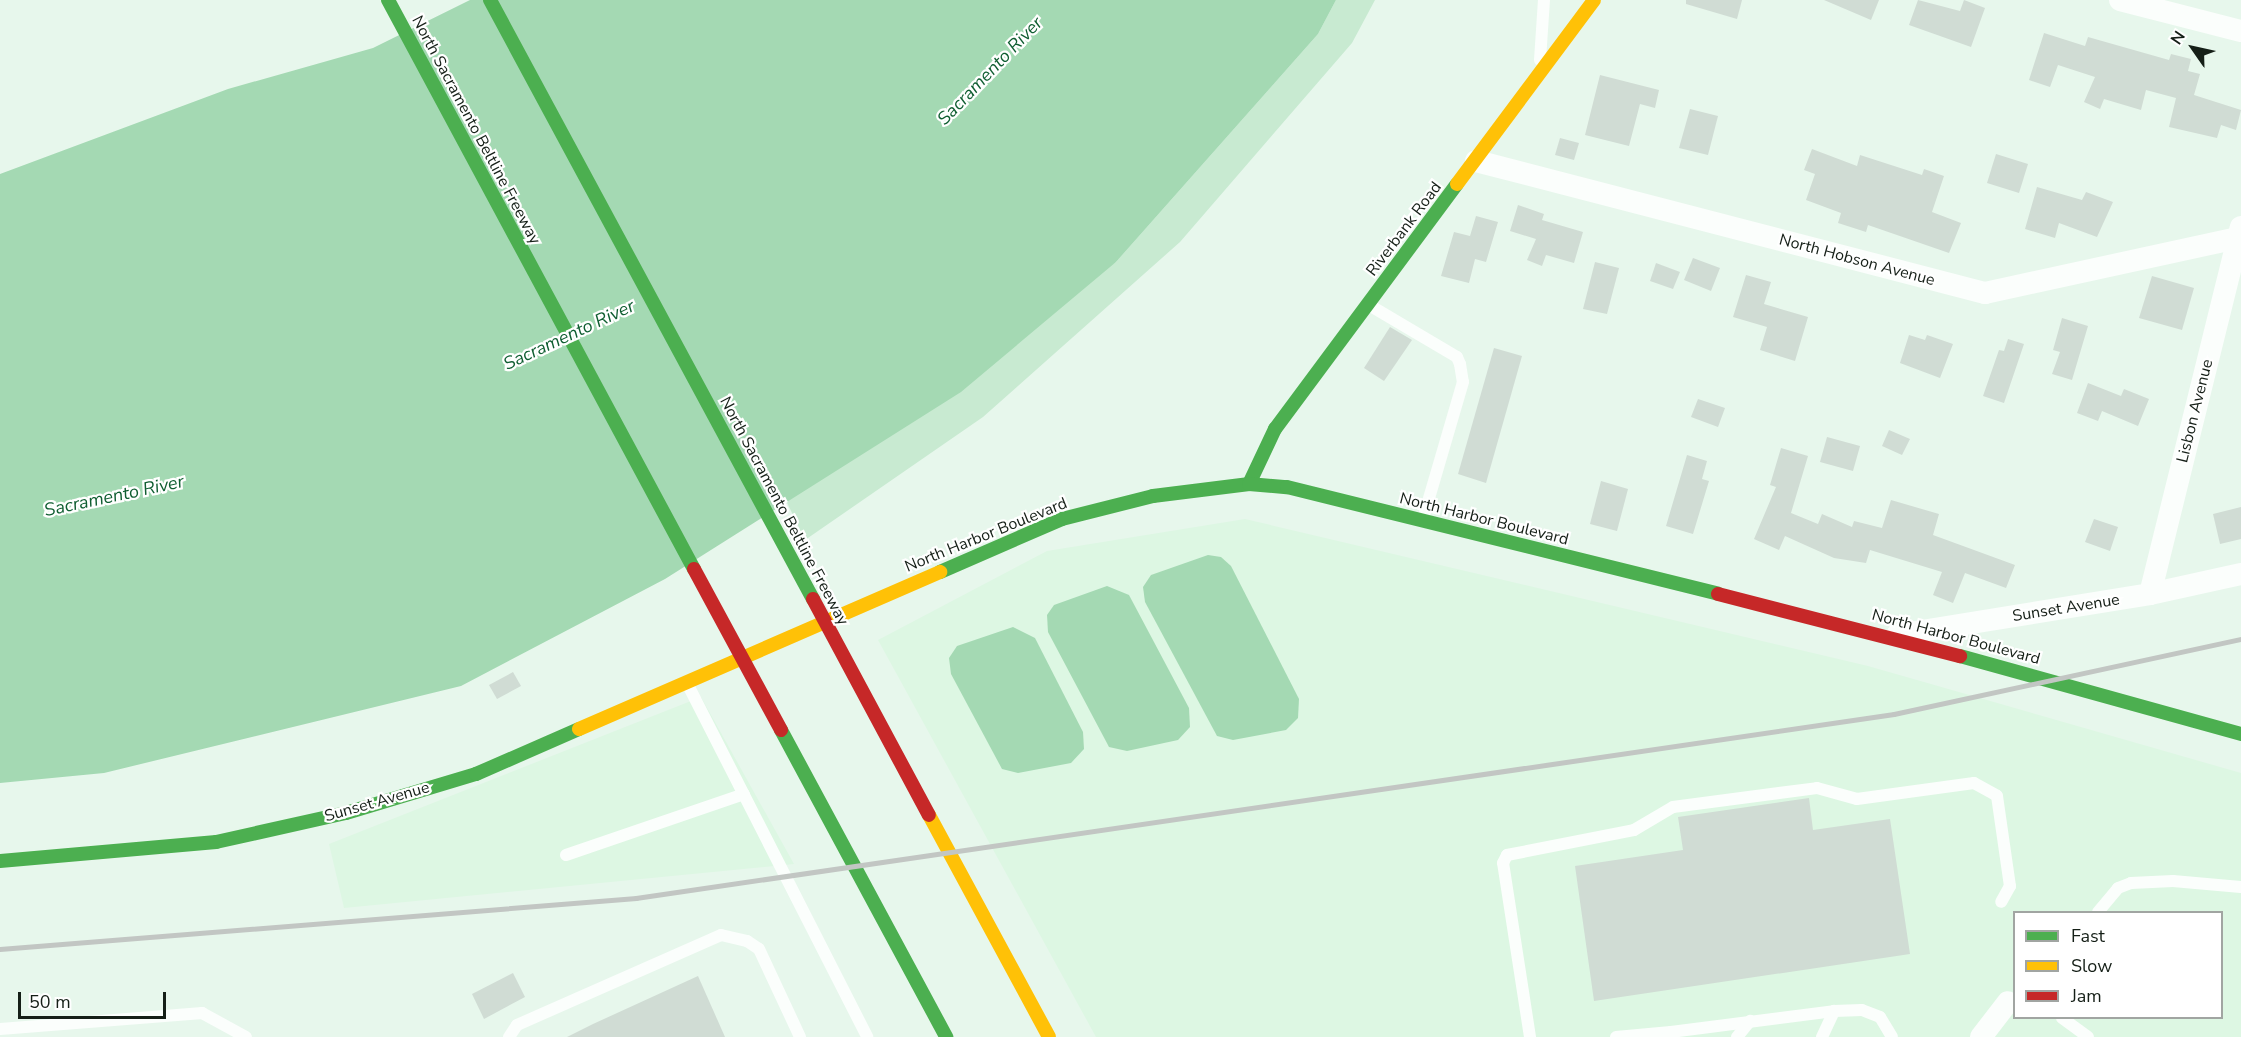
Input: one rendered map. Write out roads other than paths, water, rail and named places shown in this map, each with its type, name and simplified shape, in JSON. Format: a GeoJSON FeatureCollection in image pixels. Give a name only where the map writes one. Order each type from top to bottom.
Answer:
{"type":"FeatureCollection","features":[{"type":"Feature","properties":{"kind":"main road","name":"North Sacramento Beltline Freeway"},"geometry":{"type":"LineString","coordinates":[[388,0],[946,1037]]}},
{"type":"Feature","properties":{"kind":"main road","name":"North Sacramento Beltline Freeway"},"geometry":{"type":"LineString","coordinates":[[490,0],[1049,1037]]}},
{"type":"Feature","properties":{"kind":"main road","name":"Riverbank Road"},"geometry":{"type":"LineString","coordinates":[[1249,484],[1275,429],[1594,0]]}},
{"type":"Feature","properties":{"kind":"main road","name":"North Harbor Boulevard"},"geometry":{"type":"LineString","coordinates":[[735,665],[1062,519],[1153,496],[1249,484],[1287,487],[1889,636],[2241,734]]}},
{"type":"Feature","properties":{"kind":"main road","name":"Sunset Avenue"},"geometry":{"type":"LineString","coordinates":[[0,861],[216,842],[346,813],[476,774],[735,665]]}},
{"type":"Feature","properties":{"kind":"street"},"geometry":{"type":"LineString","coordinates":[[2121,0],[2241,32]]}},
{"type":"Feature","properties":{"kind":"street","name":"North Hobson Avenue"},"geometry":{"type":"LineString","coordinates":[[1476,161],[1985,293],[2240,234]]}},
{"type":"Feature","properties":{"kind":"street","name":"Lisbon Avenue"},"geometry":{"type":"LineString","coordinates":[[2150,594],[2240,234]]}},
{"type":"Feature","properties":{"kind":"street","name":"Sunset Avenue"},"geometry":{"type":"LineString","coordinates":[[1889,636],[2150,594],[2241,574]]}},
{"type":"Feature","properties":{"kind":"street"},"geometry":{"type":"LineString","coordinates":[[1981,1037],[2012,1002]]}},
{"type":"Feature","properties":{"kind":"lane"},"geometry":{"type":"LineString","coordinates":[[1539,76],[1544,0]]}},
{"type":"Feature","properties":{"kind":"lane"},"geometry":{"type":"LineString","coordinates":[[1368,304],[1457,357],[1460,364],[1463,382],[1423,520]]}},
{"type":"Feature","properties":{"kind":"lane"},"geometry":{"type":"LineString","coordinates":[[688,685],[867,1037]]}},
{"type":"Feature","properties":{"kind":"lane"},"geometry":{"type":"LineString","coordinates":[[1530,1037],[1503,863],[1507,855],[1634,830],[1673,807],[1816,788],[1857,799],[1974,783],[1997,796],[2010,886],[2001,902]]}},
{"type":"Feature","properties":{"kind":"lane"},"geometry":{"type":"LineString","coordinates":[[566,855],[744,794]]}},
{"type":"Feature","properties":{"kind":"lane"},"geometry":{"type":"LineString","coordinates":[[2099,911],[2118,888],[2131,883],[2173,881],[2241,887]]}},
{"type":"Feature","properties":{"kind":"lane"},"geometry":{"type":"LineString","coordinates":[[509,1037],[517,1025],[721,936],[747,940],[759,949],[800,1037]]}},
{"type":"Feature","properties":{"kind":"lane"},"geometry":{"type":"LineString","coordinates":[[1616,1037],[1669,1035],[1750,1021],[1862,1010],[1880,1017],[1892,1037]]}},
{"type":"Feature","properties":{"kind":"lane"},"geometry":{"type":"LineString","coordinates":[[1822,1037],[1834,1011]]}},
{"type":"Feature","properties":{"kind":"lane"},"geometry":{"type":"LineString","coordinates":[[0,1029],[202,1013],[246,1037]]}},
{"type":"Feature","properties":{"kind":"lane"},"geometry":{"type":"LineString","coordinates":[[2065,1019],[2088,1037]]}},
{"type":"Feature","properties":{"kind":"lane"},"geometry":{"type":"LineString","coordinates":[[1737,1037],[1750,1021]]}},
{"type":"Feature","properties":{"kind":"water","name":"Sacramento River"},"geometry":{"type":"Polygon","coordinates":[[[470,0],[1336,0],[1318,34],[1116,262],[961,392],[665,579],[461,686],[104,773],[0,783],[0,174],[228,89],[373,48],[470,0]]]}},
{"type":"Feature","properties":{"kind":"water"},"geometry":{"type":"Polygon","coordinates":[[[1208,555],[1221,557],[1231,566],[1299,699],[1298,718],[1286,730],[1233,740],[1217,736],[1145,602],[1143,587],[1151,575],[1208,555]]]}},
{"type":"Feature","properties":{"kind":"water"},"geometry":{"type":"Polygon","coordinates":[[[1107,586],[1129,595],[1189,708],[1190,727],[1178,740],[1127,751],[1109,747],[1048,632],[1047,615],[1054,605],[1107,586]]]}},
{"type":"Feature","properties":{"kind":"water"},"geometry":{"type":"Polygon","coordinates":[[[1013,627],[1035,638],[1083,732],[1084,749],[1071,763],[1018,773],[1002,769],[951,674],[949,658],[957,646],[1013,627]]]}},
{"type":"Feature","properties":{"kind":"railway"},"geometry":{"type":"LineString","coordinates":[[0,949],[636,898],[1894,714],[2241,639]]}}]}
